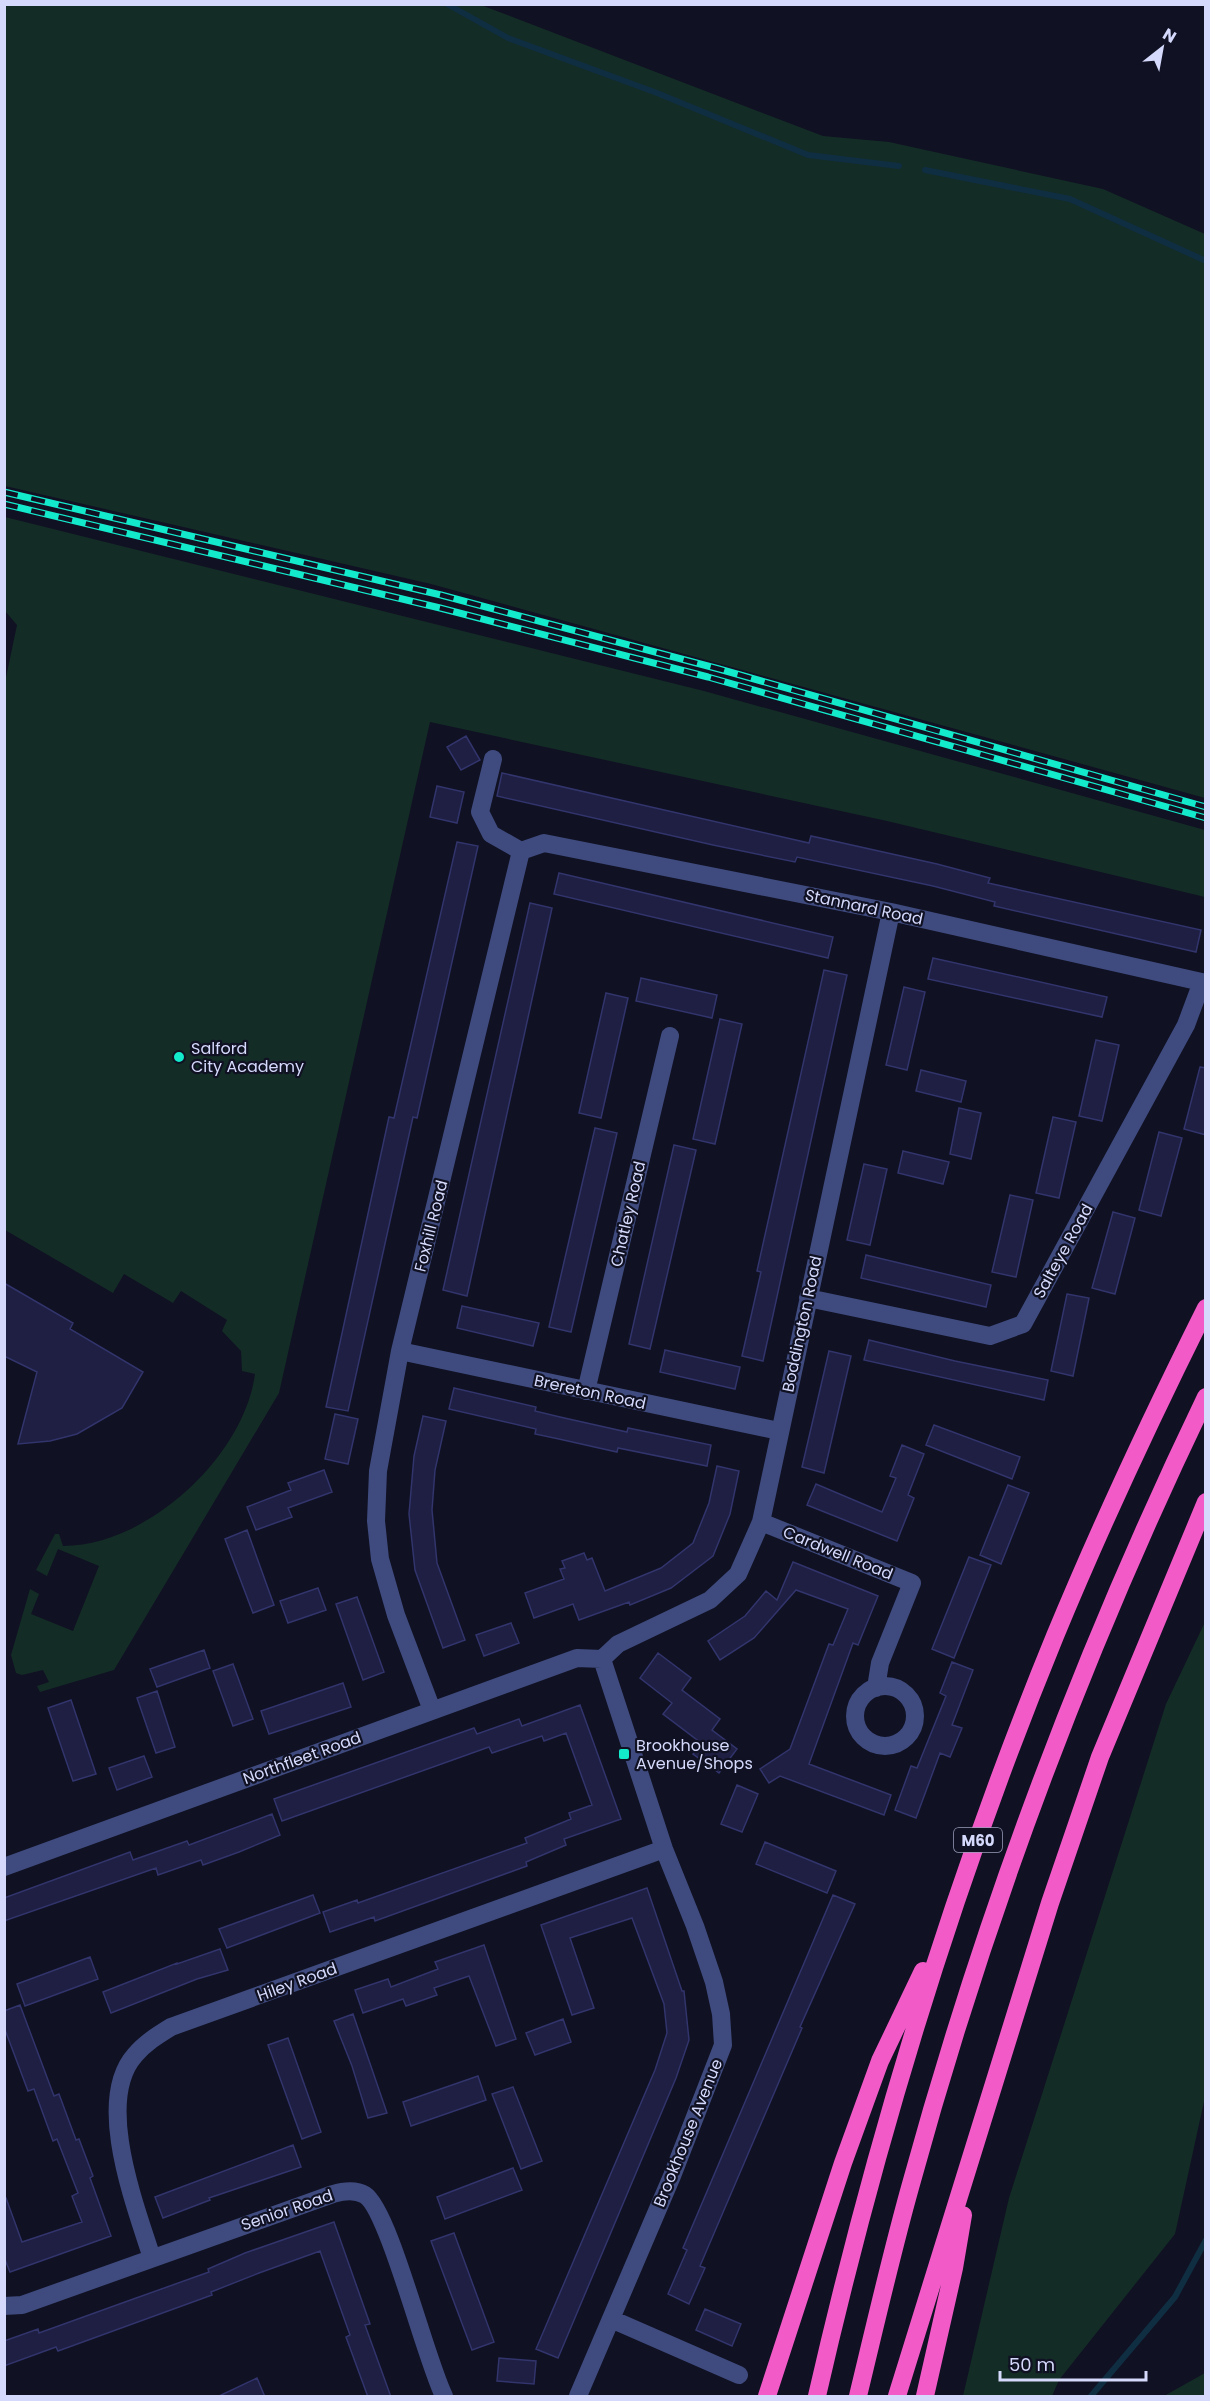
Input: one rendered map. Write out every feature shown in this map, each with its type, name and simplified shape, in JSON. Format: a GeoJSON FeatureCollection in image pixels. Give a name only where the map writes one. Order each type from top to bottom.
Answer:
{"type":"FeatureCollection","features":[{"type":"Feature","properties":{"kind":"highway","name":"M60"},"geometry":{"type":"LineString","coordinates":[[817,2397],[839,2301],[872,2176],[924,1998],[997,1788],[1055,1637],[1126,1473],[1206,1308]]}},
{"type":"Feature","properties":{"kind":"highway","name":"M60"},"geometry":{"type":"LineString","coordinates":[[858,2397],[933,2106],[962,2011],[1030,1810],[1092,1649],[1167,1478],[1206,1397]]}},
{"type":"Feature","properties":{"kind":"highway"},"geometry":{"type":"LineString","coordinates":[[897,2397],[1050,1903],[1100,1757],[1206,1502]]}},
{"type":"Feature","properties":{"kind":"highway"},"geometry":{"type":"LineString","coordinates":[[767,2397],[843,2163],[880,2061],[952,1914]]}},
{"type":"Feature","properties":{"kind":"highway"},"geometry":{"type":"LineString","coordinates":[[925,2397],[954,2268],[974,2151]]}},
{"type":"Feature","properties":{"kind":"street"},"geometry":{"type":"LineString","coordinates":[[493,759],[480,812],[491,834],[521,851]]}},
{"type":"Feature","properties":{"kind":"street","name":"Stannard Road"},"geometry":{"type":"LineString","coordinates":[[521,851],[544,843],[891,912],[1204,982]]}},
{"type":"Feature","properties":{"kind":"street","name":"Foxhill Road"},"geometry":{"type":"LineString","coordinates":[[432,1710],[396,1616],[380,1559],[378,1471],[400,1351],[521,851]]}},
{"type":"Feature","properties":{"kind":"street","name":"Boddington Road"},"geometry":{"type":"LineString","coordinates":[[602,1659],[618,1644],[710,1600],[738,1574],[761,1522],[891,912]]}},
{"type":"Feature","properties":{"kind":"street","name":"Salteye Road"},"geometry":{"type":"LineString","coordinates":[[808,1298],[990,1336],[1023,1324],[1186,1025],[1204,982]]}},
{"type":"Feature","properties":{"kind":"street","name":"Chatley Road"},"geometry":{"type":"LineString","coordinates":[[586,1391],[670,1036]]}},
{"type":"Feature","properties":{"kind":"street","name":"Brereton Road"},"geometry":{"type":"LineString","coordinates":[[400,1351],[779,1431]]}},
{"type":"Feature","properties":{"kind":"street","name":"Cardwell Road"},"geometry":{"type":"LineString","coordinates":[[761,1522],[912,1583],[880,1663],[876,1688]]}},
{"type":"Feature","properties":{"kind":"street","name":"Northfleet Road"},"geometry":{"type":"LineString","coordinates":[[4,1867],[577,1658],[602,1659]]}},
{"type":"Feature","properties":{"kind":"street","name":"Brookhouse Avenue"},"geometry":{"type":"LineString","coordinates":[[578,2397],[681,2154],[723,2045],[722,2014],[714,1982],[695,1926],[664,1849],[602,1659]]}},
{"type":"Feature","properties":{"kind":"street","name":"Hiley Road"},"geometry":{"type":"LineString","coordinates":[[152,2258],[125,2172],[117,2110],[121,2081],[127,2067],[134,2055],[153,2038],[171,2027],[664,1849]]}},
{"type":"Feature","properties":{"kind":"street","name":"Senior Road"},"geometry":{"type":"LineString","coordinates":[[4,2306],[22,2306],[333,2194],[351,2191],[365,2195],[377,2210],[444,2397]]}},
{"type":"Feature","properties":{"kind":"street"},"geometry":{"type":"LineString","coordinates":[[611,2319],[739,2375]]}},
{"type":"Feature","properties":{"kind":"green space"},"geometry":{"type":"Polygon","coordinates":[[[5,4],[481,5],[823,136],[889,142],[1103,189],[1205,234],[1205,798],[431,584],[5,486],[5,4]]]}},
{"type":"Feature","properties":{"kind":"green space","name":"Salford City Academy"},"geometry":{"type":"Polygon","coordinates":[[[5,517],[704,691],[1205,830],[1205,897],[887,821],[430,722],[279,1393],[114,1670],[40,1692],[37,1686],[49,1682],[43,1670],[22,1675],[16,1673],[11,1655],[30,1589],[39,1594],[31,1614],[73,1631],[99,1566],[58,1549],[47,1576],[36,1570],[55,1534],[59,1534],[63,1546],[95,1542],[127,1531],[158,1513],[186,1491],[212,1465],[232,1436],[247,1405],[255,1374],[242,1371],[241,1351],[222,1331],[227,1320],[181,1291],[173,1303],[124,1274],[113,1293],[5,1230],[4,687],[17,625],[5,611],[5,517]]]}},
{"type":"Feature","properties":{"kind":"green space"},"geometry":{"type":"Polygon","coordinates":[[[1205,1622],[1205,2097],[1175,2234],[1059,2380],[1052,2396],[963,2396],[1009,2198],[1166,1704],[1205,1622]]]}},
{"type":"Feature","properties":{"kind":"green space"},"geometry":{"type":"Polygon","coordinates":[[[1205,2373],[1205,2396],[1164,2396],[1205,2373]]]}},
{"type":"Feature","properties":{"kind":"building"},"geometry":{"type":"Polygon","coordinates":[[[466,736],[480,760],[461,770],[447,747],[466,736]]]}},
{"type":"Feature","properties":{"kind":"building"},"geometry":{"type":"Polygon","coordinates":[[[502,773],[809,843],[811,836],[937,864],[990,878],[988,883],[1201,930],[1196,952],[994,906],[995,902],[933,886],[797,857],[795,862],[497,796],[502,773]]]}},
{"type":"Feature","properties":{"kind":"building"},"geometry":{"type":"Polygon","coordinates":[[[437,786],[464,792],[457,823],[430,817],[437,786]]]}},
{"type":"Feature","properties":{"kind":"building"},"geometry":{"type":"Polygon","coordinates":[[[457,842],[478,846],[417,1118],[413,1117],[348,1411],[326,1407],[389,1117],[394,1118],[457,842]]]}},
{"type":"Feature","properties":{"kind":"building"},"geometry":{"type":"Polygon","coordinates":[[[559,873],[833,937],[828,958],[554,894],[559,873]]]}},
{"type":"Feature","properties":{"kind":"building"},"geometry":{"type":"Polygon","coordinates":[[[530,903],[552,908],[467,1296],[443,1290],[530,903]]]}},
{"type":"Feature","properties":{"kind":"building"},"geometry":{"type":"Polygon","coordinates":[[[933,958],[1107,997],[1102,1017],[928,979],[933,958]]]}},
{"type":"Feature","properties":{"kind":"building"},"geometry":{"type":"Polygon","coordinates":[[[824,970],[847,975],[763,1361],[742,1356],[761,1272],[757,1271],[824,970]]]}},
{"type":"Feature","properties":{"kind":"building"},"geometry":{"type":"Polygon","coordinates":[[[641,978],[717,995],[712,1018],[636,1001],[641,978]]]}},
{"type":"Feature","properties":{"kind":"building"},"geometry":{"type":"Polygon","coordinates":[[[904,987],[925,992],[907,1070],[886,1065],[904,987]]]}},
{"type":"Feature","properties":{"kind":"building"},"geometry":{"type":"Polygon","coordinates":[[[606,993],[628,998],[601,1118],[579,1113],[606,993]]]}},
{"type":"Feature","properties":{"kind":"building"},"geometry":{"type":"Polygon","coordinates":[[[720,1019],[742,1024],[715,1144],[693,1139],[720,1019]]]}},
{"type":"Feature","properties":{"kind":"building"},"geometry":{"type":"Polygon","coordinates":[[[1096,1040],[1119,1045],[1102,1121],[1079,1116],[1096,1040]]]}},
{"type":"Feature","properties":{"kind":"building"},"geometry":{"type":"Polygon","coordinates":[[[1200,1067],[1206,1068],[1206,1135],[1184,1129],[1200,1067]]]}},
{"type":"Feature","properties":{"kind":"building"},"geometry":{"type":"Polygon","coordinates":[[[921,1070],[966,1081],[961,1102],[916,1091],[921,1070]]]}},
{"type":"Feature","properties":{"kind":"building"},"geometry":{"type":"Polygon","coordinates":[[[959,1108],[981,1113],[971,1159],[950,1154],[959,1108]]]}},
{"type":"Feature","properties":{"kind":"building"},"geometry":{"type":"Polygon","coordinates":[[[1053,1117],[1076,1122],[1059,1198],[1036,1193],[1053,1117]]]}},
{"type":"Feature","properties":{"kind":"building"},"geometry":{"type":"Polygon","coordinates":[[[595,1128],[617,1133],[571,1332],[549,1327],[595,1128]]]}},
{"type":"Feature","properties":{"kind":"building"},"geometry":{"type":"Polygon","coordinates":[[[1159,1132],[1182,1138],[1161,1216],[1139,1210],[1159,1132]]]}},
{"type":"Feature","properties":{"kind":"building"},"geometry":{"type":"Polygon","coordinates":[[[674,1145],[696,1150],[650,1349],[629,1344],[674,1145]]]}},
{"type":"Feature","properties":{"kind":"building"},"geometry":{"type":"Polygon","coordinates":[[[903,1151],[949,1162],[943,1184],[898,1173],[903,1151]]]}},
{"type":"Feature","properties":{"kind":"building"},"geometry":{"type":"Polygon","coordinates":[[[864,1164],[887,1169],[870,1245],[847,1240],[864,1164]]]}},
{"type":"Feature","properties":{"kind":"building"},"geometry":{"type":"Polygon","coordinates":[[[1010,1195],[1033,1200],[1016,1277],[992,1272],[1010,1195]]]}},
{"type":"Feature","properties":{"kind":"building"},"geometry":{"type":"Polygon","coordinates":[[[1113,1212],[1135,1218],[1115,1294],[1092,1288],[1113,1212]]]}},
{"type":"Feature","properties":{"kind":"building"},"geometry":{"type":"Polygon","coordinates":[[[866,1255],[991,1285],[986,1307],[861,1278],[866,1255]]]}},
{"type":"Feature","properties":{"kind":"building"},"geometry":{"type":"Polygon","coordinates":[[[4,1283],[73,1323],[70,1329],[143,1372],[122,1408],[77,1434],[50,1441],[18,1444],[37,1372],[4,1356],[4,1283]]]}},
{"type":"Feature","properties":{"kind":"building"},"geometry":{"type":"Polygon","coordinates":[[[1067,1294],[1089,1298],[1073,1376],[1051,1371],[1067,1294]]]}},
{"type":"Feature","properties":{"kind":"building"},"geometry":{"type":"Polygon","coordinates":[[[462,1306],[539,1323],[533,1346],[457,1328],[462,1306]]]}},
{"type":"Feature","properties":{"kind":"building"},"geometry":{"type":"Polygon","coordinates":[[[869,1340],[1048,1380],[1044,1400],[864,1360],[869,1340]]]}},
{"type":"Feature","properties":{"kind":"building"},"geometry":{"type":"Polygon","coordinates":[[[665,1350],[740,1367],[735,1389],[660,1372],[665,1350]]]}},
{"type":"Feature","properties":{"kind":"building"},"geometry":{"type":"Polygon","coordinates":[[[829,1351],[851,1356],[824,1473],[802,1467],[829,1351]]]}},
{"type":"Feature","properties":{"kind":"building"},"geometry":{"type":"Polygon","coordinates":[[[454,1388],[536,1407],[535,1411],[627,1432],[628,1428],[711,1445],[707,1466],[618,1448],[617,1452],[535,1434],[536,1429],[449,1409],[454,1388]]]}},
{"type":"Feature","properties":{"kind":"building"},"geometry":{"type":"Polygon","coordinates":[[[335,1414],[358,1419],[348,1464],[325,1459],[335,1414]]]}},
{"type":"Feature","properties":{"kind":"building"},"geometry":{"type":"Polygon","coordinates":[[[423,1416],[446,1421],[435,1470],[432,1510],[437,1563],[465,1640],[443,1648],[415,1570],[409,1514],[414,1456],[423,1416]]]}},
{"type":"Feature","properties":{"kind":"building"},"geometry":{"type":"Polygon","coordinates":[[[934,1425],[1020,1457],[1012,1479],[926,1445],[934,1425]]]}},
{"type":"Feature","properties":{"kind":"building"},"geometry":{"type":"Polygon","coordinates":[[[902,1445],[924,1454],[908,1495],[914,1498],[897,1541],[807,1505],[816,1484],[882,1512],[896,1478],[890,1476],[902,1445]]]}},
{"type":"Feature","properties":{"kind":"building"},"geometry":{"type":"Polygon","coordinates":[[[717,1466],[739,1471],[730,1514],[713,1556],[671,1588],[630,1605],[629,1602],[579,1620],[573,1604],[534,1618],[525,1593],[564,1579],[560,1569],[565,1568],[562,1561],[584,1553],[587,1560],[592,1558],[605,1591],[661,1568],[693,1543],[709,1503],[717,1466]]]}},
{"type":"Feature","properties":{"kind":"building"},"geometry":{"type":"Polygon","coordinates":[[[324,1470],[332,1492],[288,1508],[292,1517],[256,1530],[247,1507],[291,1490],[288,1483],[324,1470]]]}},
{"type":"Feature","properties":{"kind":"building"},"geometry":{"type":"Polygon","coordinates":[[[1008,1485],[1029,1493],[1001,1564],[980,1555],[1008,1485]]]}},
{"type":"Feature","properties":{"kind":"building"},"geometry":{"type":"Polygon","coordinates":[[[247,1530],[274,1605],[253,1613],[225,1539],[247,1530]]]}},
{"type":"Feature","properties":{"kind":"building"},"geometry":{"type":"Polygon","coordinates":[[[969,1557],[991,1565],[954,1658],[932,1649],[969,1557]]]}},
{"type":"Feature","properties":{"kind":"building"},"geometry":{"type":"Polygon","coordinates":[[[793,1562],[878,1596],[858,1645],[853,1643],[809,1764],[891,1795],[884,1815],[780,1776],[769,1783],[760,1769],[790,1749],[829,1644],[833,1645],[848,1609],[796,1590],[754,1638],[720,1660],[708,1641],[745,1616],[766,1591],[777,1600],[793,1562]]]}},
{"type":"Feature","properties":{"kind":"building"},"geometry":{"type":"Polygon","coordinates":[[[318,1588],[326,1610],[288,1623],[280,1601],[318,1588]]]}},
{"type":"Feature","properties":{"kind":"building"},"geometry":{"type":"Polygon","coordinates":[[[357,1597],[384,1672],[363,1680],[336,1604],[357,1597]]]}},
{"type":"Feature","properties":{"kind":"building"},"geometry":{"type":"Polygon","coordinates":[[[511,1623],[519,1643],[484,1656],[476,1635],[511,1623]]]}},
{"type":"Feature","properties":{"kind":"building"},"geometry":{"type":"Polygon","coordinates":[[[204,1650],[210,1668],[157,1687],[150,1669],[204,1650]]]}},
{"type":"Feature","properties":{"kind":"building"},"geometry":{"type":"Polygon","coordinates":[[[658,1653],[691,1678],[682,1690],[720,1719],[712,1730],[737,1749],[719,1773],[693,1754],[701,1743],[663,1714],[672,1703],[640,1678],[658,1653]]]}},
{"type":"Feature","properties":{"kind":"building"},"geometry":{"type":"Polygon","coordinates":[[[952,1662],[973,1670],[952,1725],[962,1728],[950,1757],[940,1753],[916,1818],[895,1810],[911,1766],[917,1768],[946,1696],[940,1693],[952,1662]]]}},
{"type":"Feature","properties":{"kind":"building"},"geometry":{"type":"Polygon","coordinates":[[[233,1664],[253,1719],[233,1726],[213,1671],[233,1664]]]}},
{"type":"Feature","properties":{"kind":"building"},"geometry":{"type":"Polygon","coordinates":[[[343,1683],[351,1707],[269,1734],[261,1711],[343,1683]]]}},
{"type":"Feature","properties":{"kind":"building"},"geometry":{"type":"Polygon","coordinates":[[[157,1691],[175,1747],[156,1753],[137,1698],[157,1691]]]}},
{"type":"Feature","properties":{"kind":"building"},"geometry":{"type":"Polygon","coordinates":[[[71,1700],[96,1774],[73,1781],[48,1708],[71,1700]]]}},
{"type":"Feature","properties":{"kind":"building"},"geometry":{"type":"Polygon","coordinates":[[[580,1705],[621,1819],[564,1839],[566,1845],[526,1862],[527,1866],[375,1921],[374,1917],[330,1932],[323,1912],[357,1900],[358,1903],[527,1843],[525,1838],[571,1819],[569,1813],[592,1805],[566,1733],[544,1741],[542,1736],[492,1753],[489,1747],[282,1821],[274,1799],[474,1728],[477,1734],[519,1719],[522,1726],[580,1705]]]}},
{"type":"Feature","properties":{"kind":"building"},"geometry":{"type":"Polygon","coordinates":[[[144,1756],[152,1777],[117,1790],[109,1768],[144,1756]]]}},
{"type":"Feature","properties":{"kind":"building"},"geometry":{"type":"Polygon","coordinates":[[[737,1785],[758,1794],[742,1832],[721,1824],[737,1785]]]}},
{"type":"Feature","properties":{"kind":"building"},"geometry":{"type":"Polygon","coordinates":[[[272,1814],[280,1835],[239,1852],[203,1865],[201,1860],[158,1875],[156,1868],[4,1921],[4,1898],[130,1852],[133,1860],[187,1841],[189,1845],[272,1814]]]}},
{"type":"Feature","properties":{"kind":"building"},"geometry":{"type":"Polygon","coordinates":[[[765,1842],[836,1871],[827,1893],[756,1864],[765,1842]]]}},
{"type":"Feature","properties":{"kind":"building"},"geometry":{"type":"Polygon","coordinates":[[[647,1888],[682,1991],[684,1991],[689,2040],[676,2078],[558,2358],[536,2349],[655,2070],[667,2033],[664,2004],[632,1918],[570,1938],[594,2008],[572,2015],[541,1925],[647,1888]]]}},
{"type":"Feature","properties":{"kind":"building"},"geometry":{"type":"Polygon","coordinates":[[[313,1895],[320,1913],[227,1948],[219,1929],[313,1895]]]}},
{"type":"Feature","properties":{"kind":"building"},"geometry":{"type":"Polygon","coordinates":[[[833,1895],[855,1904],[800,2027],[802,2028],[700,2266],[705,2268],[689,2304],[668,2294],[687,2250],[683,2248],[833,1895]]]}},
{"type":"Feature","properties":{"kind":"building"},"geometry":{"type":"Polygon","coordinates":[[[484,1945],[516,2039],[496,2046],[469,1976],[434,1988],[437,1995],[406,2006],[403,1999],[363,2013],[355,1990],[388,1979],[391,1987],[438,1969],[435,1962],[484,1945]]]}},
{"type":"Feature","properties":{"kind":"building"},"geometry":{"type":"Polygon","coordinates":[[[220,1949],[228,1970],[197,1979],[111,2013],[103,1992],[220,1949]]]}},
{"type":"Feature","properties":{"kind":"building"},"geometry":{"type":"Polygon","coordinates":[[[90,1957],[98,1979],[25,2006],[17,1984],[90,1957]]]}},
{"type":"Feature","properties":{"kind":"building"},"geometry":{"type":"Polygon","coordinates":[[[20,2005],[54,2096],[59,2094],[76,2140],[79,2139],[111,2236],[10,2272],[4,2257],[4,2198],[6,2198],[22,2242],[82,2222],[72,2196],[78,2193],[57,2139],[53,2141],[34,2089],[28,2091],[4,2027],[4,2011],[20,2005]]]}},
{"type":"Feature","properties":{"kind":"building"},"geometry":{"type":"Polygon","coordinates":[[[353,2014],[387,2113],[368,2118],[352,2066],[334,2021],[353,2014]]]}},
{"type":"Feature","properties":{"kind":"building"},"geometry":{"type":"Polygon","coordinates":[[[563,2019],[571,2042],[535,2055],[526,2033],[563,2019]]]}},
{"type":"Feature","properties":{"kind":"building"},"geometry":{"type":"Polygon","coordinates":[[[288,2038],[321,2132],[302,2139],[268,2045],[288,2038]]]}},
{"type":"Feature","properties":{"kind":"building"},"geometry":{"type":"Polygon","coordinates":[[[478,2076],[486,2100],[411,2126],[403,2102],[478,2076]]]}},
{"type":"Feature","properties":{"kind":"building"},"geometry":{"type":"Polygon","coordinates":[[[513,2087],[542,2161],[521,2169],[492,2094],[513,2087]]]}},
{"type":"Feature","properties":{"kind":"building"},"geometry":{"type":"Polygon","coordinates":[[[293,2145],[301,2167],[209,2198],[210,2200],[163,2218],[155,2197],[293,2145]]]}},
{"type":"Feature","properties":{"kind":"building"},"geometry":{"type":"Polygon","coordinates":[[[513,2168],[522,2190],[445,2219],[437,2197],[513,2168]]]}},
{"type":"Feature","properties":{"kind":"building"},"geometry":{"type":"Polygon","coordinates":[[[334,2222],[370,2324],[365,2325],[391,2397],[368,2397],[346,2337],[350,2335],[320,2251],[211,2292],[212,2295],[58,2351],[56,2347],[4,2366],[4,2341],[38,2329],[39,2333],[209,2272],[208,2269],[245,2253],[334,2222]]]}},
{"type":"Feature","properties":{"kind":"building"},"geometry":{"type":"Polygon","coordinates":[[[454,2233],[494,2342],[472,2350],[431,2241],[454,2233]]]}},
{"type":"Feature","properties":{"kind":"building"},"geometry":{"type":"Polygon","coordinates":[[[705,2309],[741,2324],[732,2346],[696,2330],[705,2309]]]}},
{"type":"Feature","properties":{"kind":"building"},"geometry":{"type":"Polygon","coordinates":[[[499,2358],[536,2361],[534,2384],[497,2381],[499,2358]]]}},
{"type":"Feature","properties":{"kind":"building"},"geometry":{"type":"Polygon","coordinates":[[[257,2378],[265,2397],[217,2397],[257,2378]]]}},
{"type":"Feature","properties":{"kind":"waterway"},"geometry":{"type":"LineString","coordinates":[[447,4],[508,38],[657,93],[808,155],[899,166]]}},
{"type":"Feature","properties":{"kind":"waterway"},"geometry":{"type":"LineString","coordinates":[[925,170],[1070,199],[1206,261]]}},
{"type":"Feature","properties":{"kind":"waterway"},"geometry":{"type":"LineString","coordinates":[[1091,2396],[1175,2297],[1206,2240]]}},
{"type":"Feature","properties":{"kind":"railway"},"geometry":{"type":"LineString","coordinates":[[4,492],[441,595],[719,669],[1206,807]]}},
{"type":"Feature","properties":{"kind":"railway"},"geometry":{"type":"LineString","coordinates":[[4,504],[440,608],[708,677],[1206,818]]}},
{"type":"Feature","properties":{"kind":"place","name":"Salford City Academy"},"geometry":{"type":"Point","coordinates":[179,1057]}},
{"type":"Feature","properties":{"kind":"place","name":"Brookhouse Avenue/Shops"},"geometry":{"type":"Point","coordinates":[624,1754]}}]}
